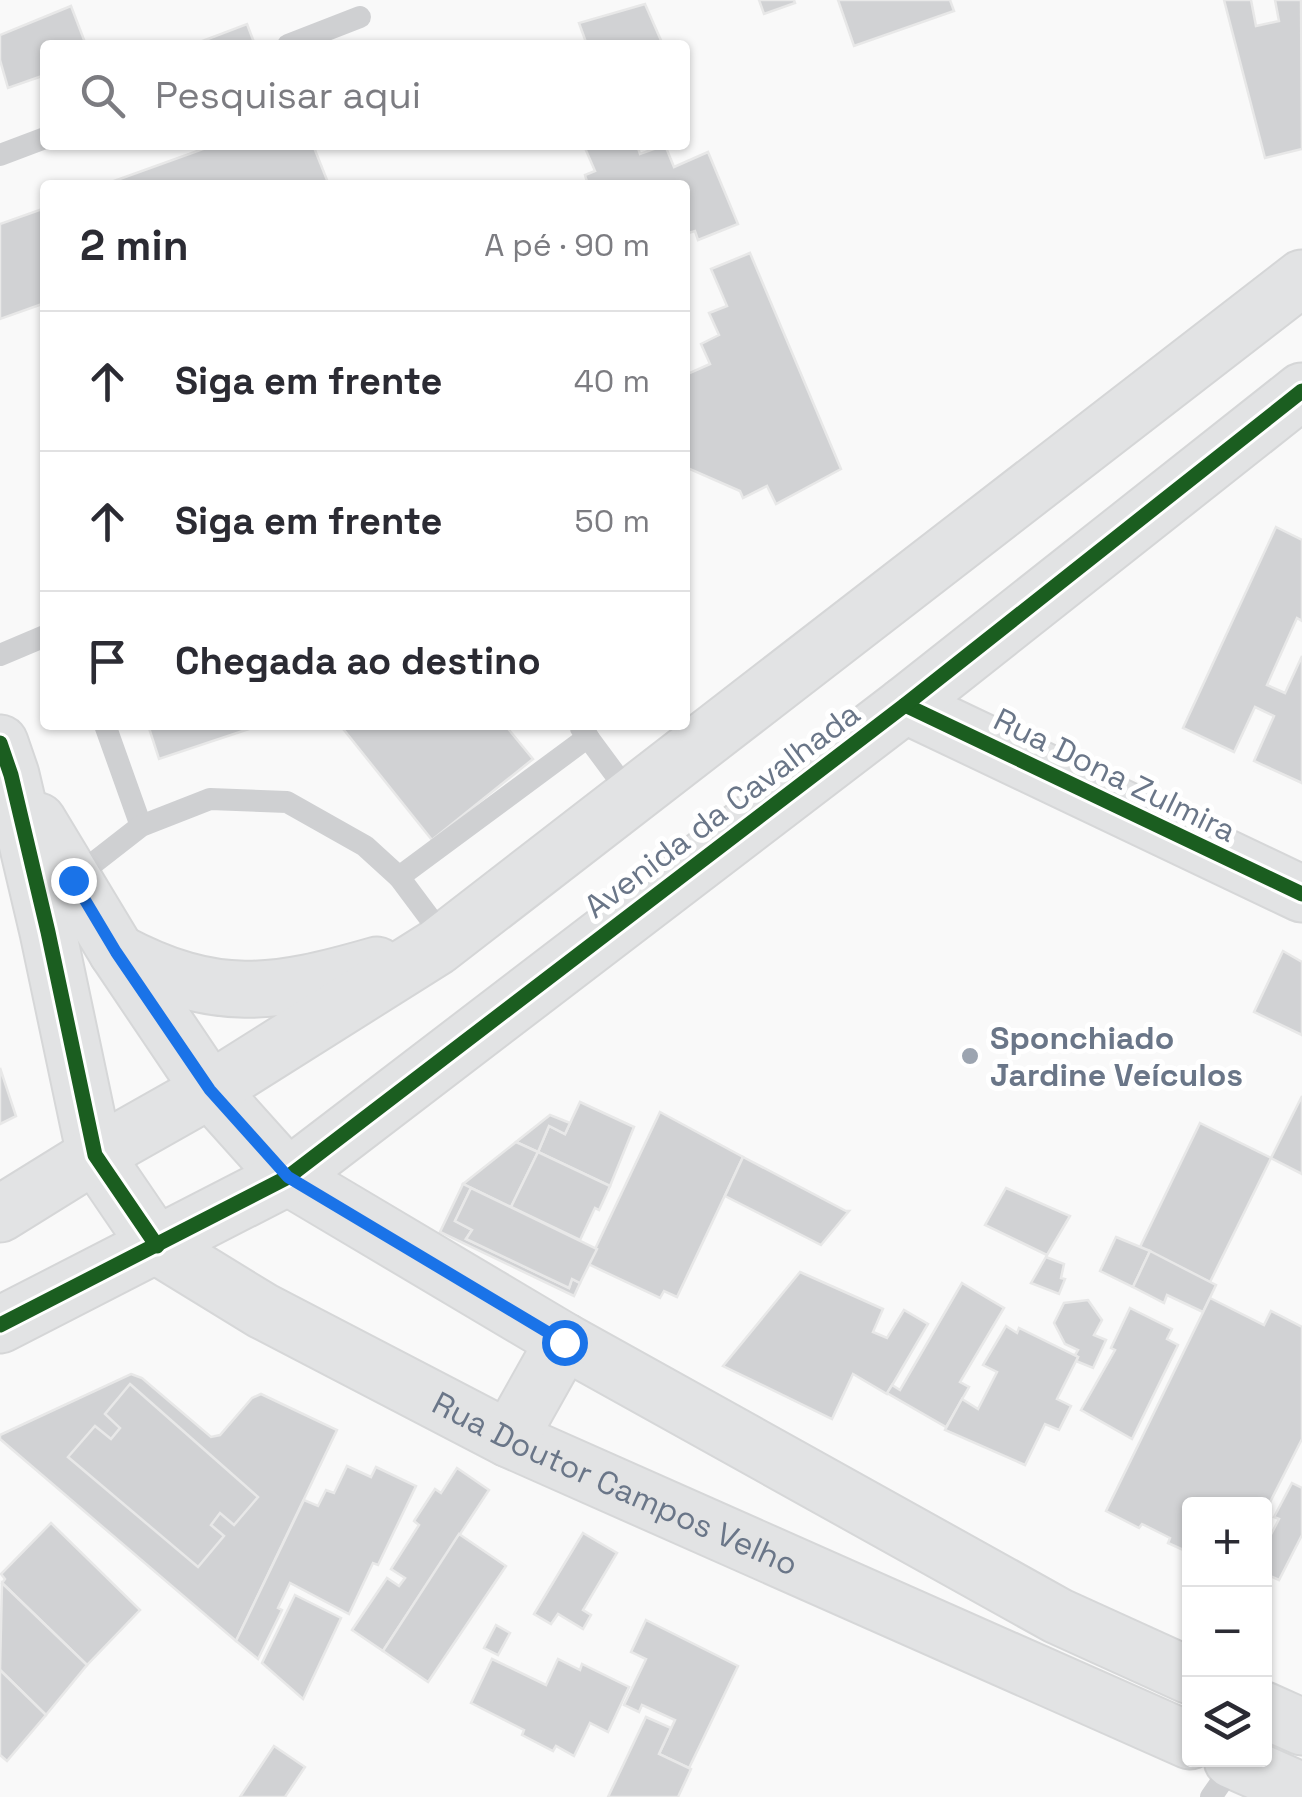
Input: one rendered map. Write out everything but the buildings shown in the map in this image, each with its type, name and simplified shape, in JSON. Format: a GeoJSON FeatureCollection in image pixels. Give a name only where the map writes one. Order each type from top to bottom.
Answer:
{"type":"FeatureCollection","features":[{"type":"Feature","properties":{"kind":"main road","name":"Avenida da Cavalhada"},"geometry":{"type":"LineString","coordinates":[[0,1214],[94,1154],[210,1090],[442,944],[1302,278]]}},
{"type":"Feature","properties":{"kind":"main road","name":"Avenida da Cavalhada"},"geometry":{"type":"LineString","coordinates":[[0,1325],[288,1177],[905,705],[1302,391]]}},
{"type":"Feature","properties":{"kind":"main road","name":"Rua Dona Zulmira"},"geometry":{"type":"LineString","coordinates":[[905,705],[1302,894]]}},
{"type":"Feature","properties":{"kind":"main road"},"geometry":{"type":"LineString","coordinates":[[6,759],[116,952],[210,1090],[288,1177],[564,1342],[1058,1616],[1182,1672]]}},
{"type":"Feature","properties":{"kind":"main road"},"geometry":{"type":"LineString","coordinates":[[6,759],[94,1154]]}},
{"type":"Feature","properties":{"kind":"main road"},"geometry":{"type":"LineString","coordinates":[[116,952],[158,974],[190,983],[253,990],[320,982],[442,944]]}},
{"type":"Feature","properties":{"kind":"main road","name":"Rua Doutor Campos Velho"},"geometry":{"type":"LineString","coordinates":[[94,1154],[157,1246],[263,1311],[509,1438],[1182,1749]]}},
{"type":"Feature","properties":{"kind":"main road"},"geometry":{"type":"LineString","coordinates":[[509,1438],[564,1342]]}},
{"type":"Feature","properties":{"kind":"main road"},"geometry":{"type":"LineString","coordinates":[[1272,1714],[1302,1727]]}},
{"type":"Feature","properties":{"kind":"main road","name":"Rua Doutor Campos Velho"},"geometry":{"type":"LineString","coordinates":[[1224,1767],[1302,1791]]}},
{"type":"Feature","properties":{"kind":"lane"},"geometry":{"type":"LineString","coordinates":[[301,40],[360,18]]}},
{"type":"Feature","properties":{"kind":"lane"},"geometry":{"type":"LineString","coordinates":[[0,155],[40,140]]}},
{"type":"Feature","properties":{"kind":"lane"},"geometry":{"type":"LineString","coordinates":[[0,655],[40,638]]}},
{"type":"Feature","properties":{"kind":"lane"},"geometry":{"type":"LineString","coordinates":[[107,730],[142,826]]}},
{"type":"Feature","properties":{"kind":"lane"},"geometry":{"type":"LineString","coordinates":[[399,877],[583,731],[632,797]]}},
{"type":"Feature","properties":{"kind":"lane"},"geometry":{"type":"LineString","coordinates":[[73,880],[142,826],[210,798],[287,802],[365,846],[399,877],[442,944]]}},
{"type":"Feature","properties":{"kind":"cycle path"},"geometry":{"type":"LineString","coordinates":[[0,1325],[288,1177],[905,705],[1302,391]]}},
{"type":"Feature","properties":{"kind":"cycle path"},"geometry":{"type":"LineString","coordinates":[[905,705],[1302,894]]}},
{"type":"Feature","properties":{"kind":"cycle path"},"geometry":{"type":"LineString","coordinates":[[0,743],[48,932],[95,1155],[157,1246]]}},
{"type":"Feature","properties":{"kind":"place","name":"Sponchiado Jardine Veículos"},"geometry":{"type":"Point","coordinates":[970,1056]}},
{"type":"Feature","properties":{"kind":"route"},"geometry":{"type":"LineString","coordinates":[[73,880],[116,952],[210,1090],[288,1177],[564,1342]]}}]}
